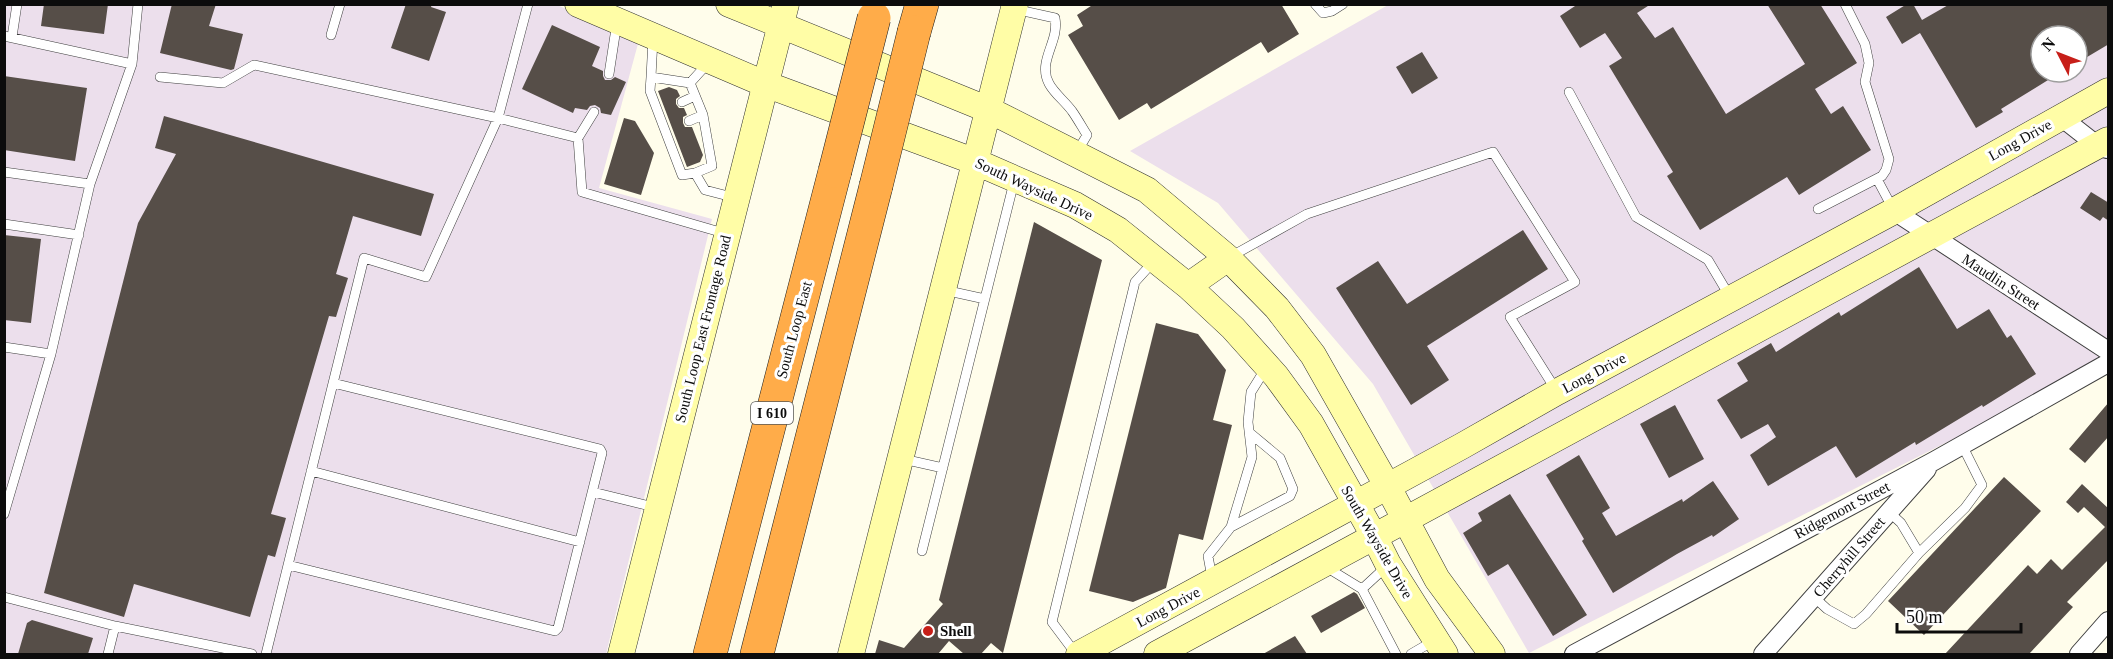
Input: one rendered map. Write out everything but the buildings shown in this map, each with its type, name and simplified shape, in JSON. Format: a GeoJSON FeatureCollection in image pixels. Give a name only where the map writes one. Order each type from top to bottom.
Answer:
{"type":"FeatureCollection","features":[{"type":"Feature","properties":{"kind":"highway","name":"South Loop East"},"geometry":{"type":"LineString","coordinates":[[710,654],[876,11]]}},
{"type":"Feature","properties":{"kind":"highway","name":"I 610"},"geometry":{"type":"LineString","coordinates":[[757,654],[918,18]]}},
{"type":"Feature","properties":{"kind":"main road","name":"South Wayside Drive"},"geometry":{"type":"LineString","coordinates":[[578,4],[765,84],[976,162],[1075,205],[1113,227],[1188,286],[1233,328],[1267,366],[1311,424],[1388,564],[1441,647]]}},
{"type":"Feature","properties":{"kind":"main road"},"geometry":{"type":"LineString","coordinates":[[729,4],[783,14],[989,110],[1147,190],[1228,258],[1277,308],[1313,355],[1437,579],[1492,654]]}},
{"type":"Feature","properties":{"kind":"main road"},"geometry":{"type":"LineString","coordinates":[[851,654],[1014,7]]}},
{"type":"Feature","properties":{"kind":"main road","name":"South Loop East Frontage Road"},"geometry":{"type":"LineString","coordinates":[[621,654],[783,14]]}},
{"type":"Feature","properties":{"kind":"main road","name":"Long Drive"},"geometry":{"type":"LineString","coordinates":[[1078,654],[1894,211],[2109,91]]}},
{"type":"Feature","properties":{"kind":"main road"},"geometry":{"type":"LineString","coordinates":[[1157,654],[1574,428],[2105,145]]}},
{"type":"Feature","properties":{"kind":"main road"},"geometry":{"type":"LineString","coordinates":[[1188,286],[1228,258]]}},
{"type":"Feature","properties":{"kind":"main road"},"geometry":{"type":"LineString","coordinates":[[1731,299],[1748,335]]}},
{"type":"Feature","properties":{"kind":"main road"},"geometry":{"type":"LineString","coordinates":[[1557,392],[1574,428]]}},
{"type":"Feature","properties":{"kind":"main road"},"geometry":{"type":"LineString","coordinates":[[1182,599],[1200,631]]}},
{"type":"Feature","properties":{"kind":"street"},"geometry":{"type":"LineString","coordinates":[[2061,117],[2105,145]]}},
{"type":"Feature","properties":{"kind":"street","name":"Maudlin Street"},"geometry":{"type":"LineString","coordinates":[[1894,211],[2109,351]]}},
{"type":"Feature","properties":{"kind":"street","name":"Ridgemont Street"},"geometry":{"type":"LineString","coordinates":[[1574,654],[2109,363]]}},
{"type":"Feature","properties":{"kind":"street","name":"Cherryhill Street"},"geometry":{"type":"LineString","coordinates":[[1763,654],[1934,460]]}},
{"type":"Feature","properties":{"kind":"street"},"geometry":{"type":"LineString","coordinates":[[2079,654],[2109,621]]}},
{"type":"Feature","properties":{"kind":"lane"},"geometry":{"type":"LineString","coordinates":[[17,4],[8,36],[132,64]]}},
{"type":"Feature","properties":{"kind":"lane"},"geometry":{"type":"LineString","coordinates":[[4,514],[51,354],[90,184],[132,64],[138,4]]}},
{"type":"Feature","properties":{"kind":"lane"},"geometry":{"type":"LineString","coordinates":[[331,35],[340,4]]}},
{"type":"Feature","properties":{"kind":"lane"},"geometry":{"type":"LineString","coordinates":[[266,654],[363,258],[426,277],[498,117],[528,4]]}},
{"type":"Feature","properties":{"kind":"lane"},"geometry":{"type":"LineString","coordinates":[[1315,4],[1323,13],[1343,4]]}},
{"type":"Feature","properties":{"kind":"lane"},"geometry":{"type":"LineString","coordinates":[[1818,209],[1876,179],[1886,170],[1889,159],[1864,82],[1869,63],[1865,44],[1846,5]]}},
{"type":"Feature","properties":{"kind":"lane"},"geometry":{"type":"LineString","coordinates":[[1014,7],[1055,18],[1057,30],[1046,64],[1045,77],[1055,93],[1070,109],[1086,135],[1076,154]]}},
{"type":"Feature","properties":{"kind":"lane"},"geometry":{"type":"LineString","coordinates":[[609,74],[617,22]]}},
{"type":"Feature","properties":{"kind":"lane"},"geometry":{"type":"LineString","coordinates":[[653,37],[650,91],[662,111],[677,150],[682,175],[695,173],[712,166],[702,140],[703,115],[690,83]]}},
{"type":"Feature","properties":{"kind":"lane"},"geometry":{"type":"LineString","coordinates":[[690,83],[710,61]]}},
{"type":"Feature","properties":{"kind":"lane"},"geometry":{"type":"LineString","coordinates":[[160,77],[223,82],[254,65],[498,117],[578,138]]}},
{"type":"Feature","properties":{"kind":"lane"},"geometry":{"type":"LineString","coordinates":[[651,77],[690,83]]}},
{"type":"Feature","properties":{"kind":"lane"},"geometry":{"type":"LineString","coordinates":[[1569,92],[1636,217],[1708,260],[1731,299]]}},
{"type":"Feature","properties":{"kind":"lane"},"geometry":{"type":"LineString","coordinates":[[682,102],[695,96]]}},
{"type":"Feature","properties":{"kind":"lane"},"geometry":{"type":"LineString","coordinates":[[594,112],[578,138],[582,192],[727,234]]}},
{"type":"Feature","properties":{"kind":"lane"},"geometry":{"type":"LineString","coordinates":[[689,121],[703,115]]}},
{"type":"Feature","properties":{"kind":"lane"},"geometry":{"type":"LineString","coordinates":[[1228,258],[1307,214],[1494,152],[1575,282],[1510,317],[1557,392]]}},
{"type":"Feature","properties":{"kind":"lane"},"geometry":{"type":"LineString","coordinates":[[4,172],[90,184]]}},
{"type":"Feature","properties":{"kind":"lane"},"geometry":{"type":"LineString","coordinates":[[695,173],[705,190],[736,198]]}},
{"type":"Feature","properties":{"kind":"lane"},"geometry":{"type":"LineString","coordinates":[[1876,179],[1894,211]]}},
{"type":"Feature","properties":{"kind":"lane"},"geometry":{"type":"LineString","coordinates":[[922,551],[1014,180]]}},
{"type":"Feature","properties":{"kind":"lane"},"geometry":{"type":"LineString","coordinates":[[4,224],[79,235]]}},
{"type":"Feature","properties":{"kind":"lane"},"geometry":{"type":"LineString","coordinates":[[1078,654],[1052,622],[1136,282],[1155,259]]}},
{"type":"Feature","properties":{"kind":"lane"},"geometry":{"type":"LineString","coordinates":[[944,290],[985,299]]}},
{"type":"Feature","properties":{"kind":"lane"},"geometry":{"type":"LineString","coordinates":[[4,347],[51,354]]}},
{"type":"Feature","properties":{"kind":"lane"},"geometry":{"type":"LineString","coordinates":[[1213,582],[1208,556],[1231,527],[1252,457],[1248,422],[1251,392],[1267,366]]}},
{"type":"Feature","properties":{"kind":"lane"},"geometry":{"type":"LineString","coordinates":[[288,565],[555,631],[558,628],[593,492],[602,453],[600,449],[333,383]]}},
{"type":"Feature","properties":{"kind":"lane"},"geometry":{"type":"LineString","coordinates":[[1231,527],[1290,496],[1293,489],[1280,458],[1250,433]]}},
{"type":"Feature","properties":{"kind":"lane"},"geometry":{"type":"LineString","coordinates":[[1814,597],[1827,609],[1854,624],[1866,614],[1919,553],[1965,508],[1982,485],[1962,445]]}},
{"type":"Feature","properties":{"kind":"lane"},"geometry":{"type":"LineString","coordinates":[[901,459],[943,468]]}},
{"type":"Feature","properties":{"kind":"lane"},"geometry":{"type":"LineString","coordinates":[[311,471],[580,542]]}},
{"type":"Feature","properties":{"kind":"lane"},"geometry":{"type":"LineString","coordinates":[[593,492],[658,508]]}},
{"type":"Feature","properties":{"kind":"lane"},"geometry":{"type":"LineString","coordinates":[[1889,512],[1901,523],[1919,553]]}},
{"type":"Feature","properties":{"kind":"lane"},"geometry":{"type":"LineString","coordinates":[[1323,564],[1362,590],[1396,654]]}},
{"type":"Feature","properties":{"kind":"lane"},"geometry":{"type":"LineString","coordinates":[[1362,590],[1388,564]]}},
{"type":"Feature","properties":{"kind":"lane"},"geometry":{"type":"LineString","coordinates":[[4,597],[115,626],[252,654]]}},
{"type":"Feature","properties":{"kind":"lane"},"geometry":{"type":"LineString","coordinates":[[108,654],[115,626]]}},
{"type":"Feature","properties":{"kind":"lane"},"geometry":{"type":"LineString","coordinates":[[1411,654],[1441,647]]}},
{"type":"Feature","properties":{"kind":"shaded area"},"geometry":{"type":"Polygon","coordinates":[[[4,5],[557,5],[639,40],[599,188],[712,219],[606,654],[5,654],[4,5]]]}},
{"type":"Feature","properties":{"kind":"shaded area"},"geometry":{"type":"Polygon","coordinates":[[[1388,5],[2108,5],[2108,361],[1529,653],[1373,384],[1218,203],[1130,151],[1388,5]]]}},
{"type":"Feature","properties":{"kind":"place","name":"Shell"},"geometry":{"type":"Point","coordinates":[928,631]}}]}
